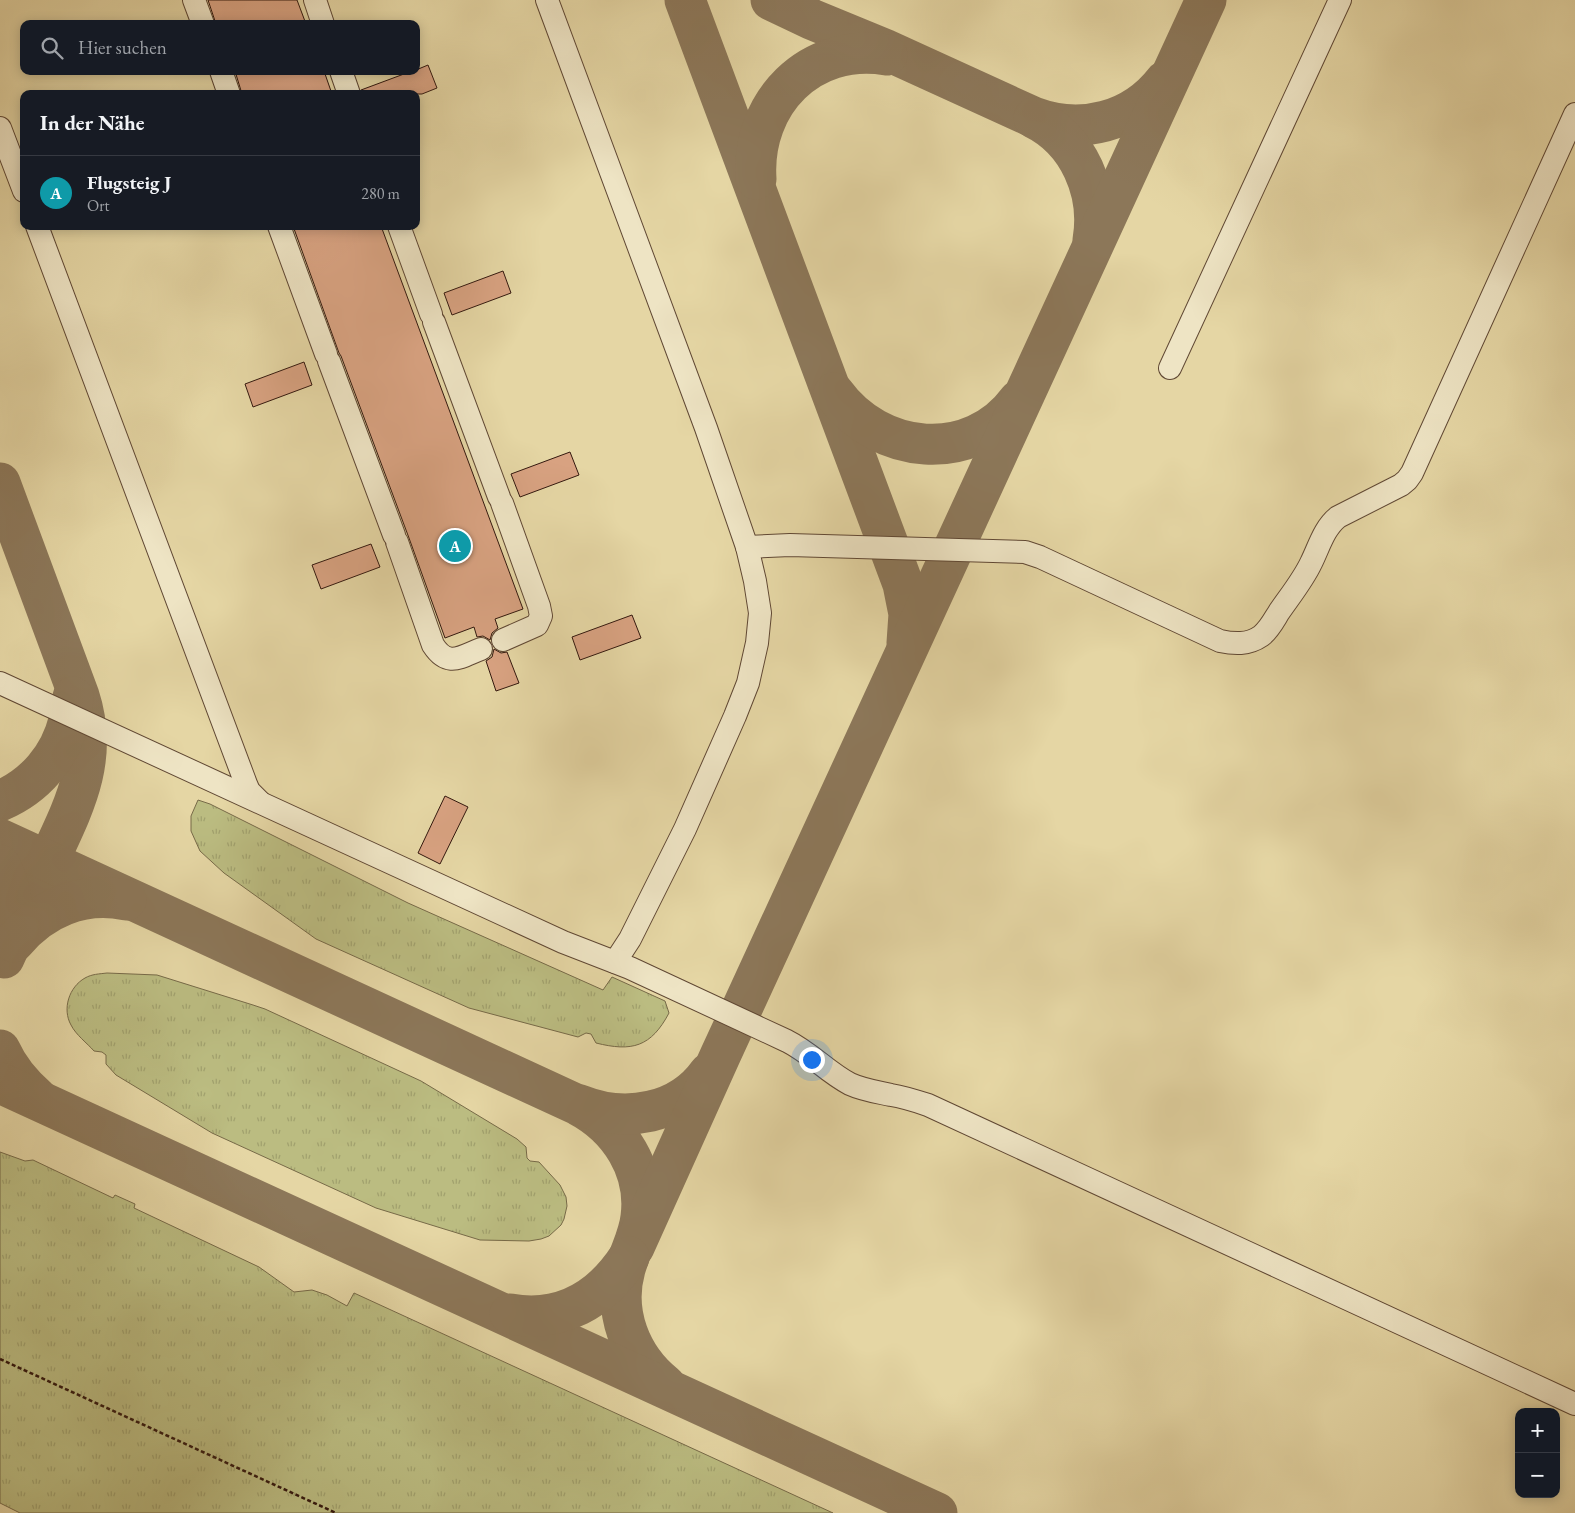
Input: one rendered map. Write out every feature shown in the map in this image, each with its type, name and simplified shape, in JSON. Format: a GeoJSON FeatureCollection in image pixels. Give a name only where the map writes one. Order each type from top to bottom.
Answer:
{"type":"FeatureCollection","features":[{"type":"Feature","properties":{"kind":"lane"},"geometry":{"type":"LineString","coordinates":[[194,0],[202,20]]}},
{"type":"Feature","properties":{"kind":"lane"},"geometry":{"type":"LineString","coordinates":[[315,0],[322,20]]}},
{"type":"Feature","properties":{"kind":"lane"},"geometry":{"type":"LineString","coordinates":[[547,0],[706,428],[747,547],[760,613],[757,643],[748,683],[726,740],[685,829],[630,939],[615,962]]}},
{"type":"Feature","properties":{"kind":"lane"},"geometry":{"type":"LineString","coordinates":[[1170,368],[1340,0]]}},
{"type":"Feature","properties":{"kind":"lane"},"geometry":{"type":"LineString","coordinates":[[222,75],[228,90]]}},
{"type":"Feature","properties":{"kind":"lane"},"geometry":{"type":"LineString","coordinates":[[342,75],[348,90]]}},
{"type":"Feature","properties":{"kind":"lane"},"geometry":{"type":"LineString","coordinates":[[747,547],[790,545],[1025,552],[1040,557],[1220,641],[1234,644],[1244,643],[1261,636],[1269,628],[1310,566],[1323,536],[1333,522],[1346,513],[1401,485],[1412,473],[1575,114]]}},
{"type":"Feature","properties":{"kind":"lane"},"geometry":{"type":"LineString","coordinates":[[0,128],[20,180]]}},
{"type":"Feature","properties":{"kind":"lane"},"geometry":{"type":"LineString","coordinates":[[38,230],[249,792],[264,804]]}},
{"type":"Feature","properties":{"kind":"lane"},"geometry":{"type":"LineString","coordinates":[[280,230],[433,645],[439,654],[446,658],[455,659],[482,649]]}},
{"type":"Feature","properties":{"kind":"lane"},"geometry":{"type":"LineString","coordinates":[[400,230],[539,606],[541,616],[538,625],[503,640]]}},
{"type":"Feature","properties":{"kind":"lane"},"geometry":{"type":"LineString","coordinates":[[0,683],[563,942],[615,962],[802,1048],[829,1070],[852,1085],[928,1105],[1575,1404]]}},
{"type":"Feature","properties":{"kind":"path"},"geometry":{"type":"LineString","coordinates":[[0,1360],[336,1513]]}},
{"type":"Feature","properties":{"kind":"green space"},"geometry":{"type":"Polygon","coordinates":[[[198,800],[210,804],[408,903],[603,990],[612,977],[665,1001],[669,1013],[655,1033],[647,1040],[630,1046],[609,1046],[596,1043],[591,1034],[586,1033],[578,1037],[469,1008],[316,939],[224,873],[200,851],[191,831],[191,816],[198,800]]]}},
{"type":"Feature","properties":{"kind":"green space"},"geometry":{"type":"Polygon","coordinates":[[[107,973],[157,975],[265,1009],[421,1081],[517,1139],[526,1147],[527,1158],[530,1161],[539,1162],[560,1185],[566,1197],[567,1206],[561,1225],[549,1236],[541,1239],[529,1241],[480,1240],[376,1208],[212,1133],[116,1075],[106,1064],[106,1055],[102,1052],[94,1051],[73,1029],[67,1012],[71,993],[79,982],[85,978],[107,973]]]}},
{"type":"Feature","properties":{"kind":"green space"},"geometry":{"type":"Polygon","coordinates":[[[0,1152],[25,1161],[33,1160],[113,1198],[115,1195],[135,1204],[134,1208],[259,1267],[294,1292],[312,1290],[327,1295],[347,1306],[354,1293],[833,1513],[20,1513],[0,1503],[0,1152]]]}},
{"type":"Feature","properties":{"kind":"building"},"geometry":{"type":"Polygon","coordinates":[[[208,0],[297,0],[304,20],[215,20],[208,0]]]}},
{"type":"Feature","properties":{"kind":"building"},"geometry":{"type":"Polygon","coordinates":[[[428,65],[437,88],[422,94],[420,94],[420,90],[361,90],[401,75],[420,75],[420,68],[428,65]]]}},
{"type":"Feature","properties":{"kind":"building"},"geometry":{"type":"Polygon","coordinates":[[[236,75],[325,75],[331,90],[241,90],[236,75]]]}},
{"type":"Feature","properties":{"kind":"building"},"geometry":{"type":"Polygon","coordinates":[[[294,230],[382,230],[523,609],[495,619],[498,628],[492,633],[490,640],[483,636],[477,637],[474,627],[445,638],[294,230]]]}},
{"type":"Feature","properties":{"kind":"building"},"geometry":{"type":"Polygon","coordinates":[[[503,271],[511,293],[452,315],[444,293],[503,271]]]}},
{"type":"Feature","properties":{"kind":"building"},"geometry":{"type":"Polygon","coordinates":[[[304,362],[312,385],[253,407],[245,384],[304,362]]]}},
{"type":"Feature","properties":{"kind":"building"},"geometry":{"type":"Polygon","coordinates":[[[570,452],[579,475],[520,497],[511,474],[570,452]]]}},
{"type":"Feature","properties":{"kind":"building"},"geometry":{"type":"Polygon","coordinates":[[[371,544],[380,567],[321,589],[312,565],[371,544]]]}},
{"type":"Feature","properties":{"kind":"building"},"geometry":{"type":"Polygon","coordinates":[[[632,615],[641,638],[580,660],[572,637],[632,615]]]}},
{"type":"Feature","properties":{"kind":"building"},"geometry":{"type":"Polygon","coordinates":[[[494,649],[501,653],[507,652],[519,683],[496,691],[486,661],[492,657],[494,649]]]}},
{"type":"Feature","properties":{"kind":"building"},"geometry":{"type":"Polygon","coordinates":[[[445,796],[468,807],[440,864],[418,853],[445,796]]]}},
{"type":"Feature","properties":{"kind":"taxiway"},"geometry":{"type":"LineString","coordinates":[[685,0],[903,584],[909,614],[907,643]]}},
{"type":"Feature","properties":{"kind":"taxiway"},"geometry":{"type":"LineString","coordinates":[[771,0],[1033,117],[1051,122],[1069,125],[1087,124],[1105,121],[1122,115],[1152,95],[1165,81]]}},
{"type":"Feature","properties":{"kind":"taxiway"},"geometry":{"type":"LineString","coordinates":[[634,1247],[1206,0]]}},
{"type":"Feature","properties":{"kind":"taxiway"},"geometry":{"type":"LineString","coordinates":[[756,179],[757,151],[764,126],[775,103],[791,84],[810,68],[833,58],[859,53],[887,55]]}},
{"type":"Feature","properties":{"kind":"taxiway"},"geometry":{"type":"LineString","coordinates":[[1034,118],[1050,128],[1063,140],[1075,154],[1083,169],[1090,186],[1093,204],[1095,222],[1093,240]]}},
{"type":"Feature","properties":{"kind":"taxiway"},"geometry":{"type":"LineString","coordinates":[[834,393],[853,414],[875,429],[900,440],[925,444],[951,443],[976,435],[999,421],[1019,400]]}},
{"type":"Feature","properties":{"kind":"taxiway"},"geometry":{"type":"LineString","coordinates":[[0,483],[79,696],[85,719],[87,741],[81,783],[74,803],[4,958]]}},
{"type":"Feature","properties":{"kind":"taxiway"},"geometry":{"type":"LineString","coordinates":[[0,801],[13,795],[35,779],[52,758],[65,733],[73,697]]}},
{"type":"Feature","properties":{"kind":"taxiway"},"geometry":{"type":"LineString","coordinates":[[0,839],[578,1105],[593,1114],[618,1138],[628,1152],[640,1183],[642,1200],[640,1224],[625,1269],[621,1301],[627,1333],[634,1347],[642,1361],[665,1385]]}},
{"type":"Feature","properties":{"kind":"taxiway"},"geometry":{"type":"LineString","coordinates":[[0,865],[11,901],[13,920],[10,938]]}},
{"type":"Feature","properties":{"kind":"taxiway"},"geometry":{"type":"LineString","coordinates":[[14,942],[37,920],[50,911],[64,905],[94,898],[126,900]]}},
{"type":"Feature","properties":{"kind":"taxiway"},"geometry":{"type":"LineString","coordinates":[[0,1050],[16,1076],[37,1098]]}},
{"type":"Feature","properties":{"kind":"taxiway"},"geometry":{"type":"LineString","coordinates":[[580,1105],[615,1113],[633,1114],[650,1111],[667,1106],[683,1098],[697,1087],[709,1073]]}},
{"type":"Feature","properties":{"kind":"taxiway"},"geometry":{"type":"LineString","coordinates":[[0,1083],[937,1513]]}},
{"type":"Feature","properties":{"kind":"taxiway"},"geometry":{"type":"LineString","coordinates":[[510,1314],[547,1315],[578,1305],[606,1285],[629,1257]]}},
{"type":"Feature","properties":{"kind":"place","name":"Flugsteig J"},"geometry":{"type":"Point","coordinates":[455,546]}}]}
